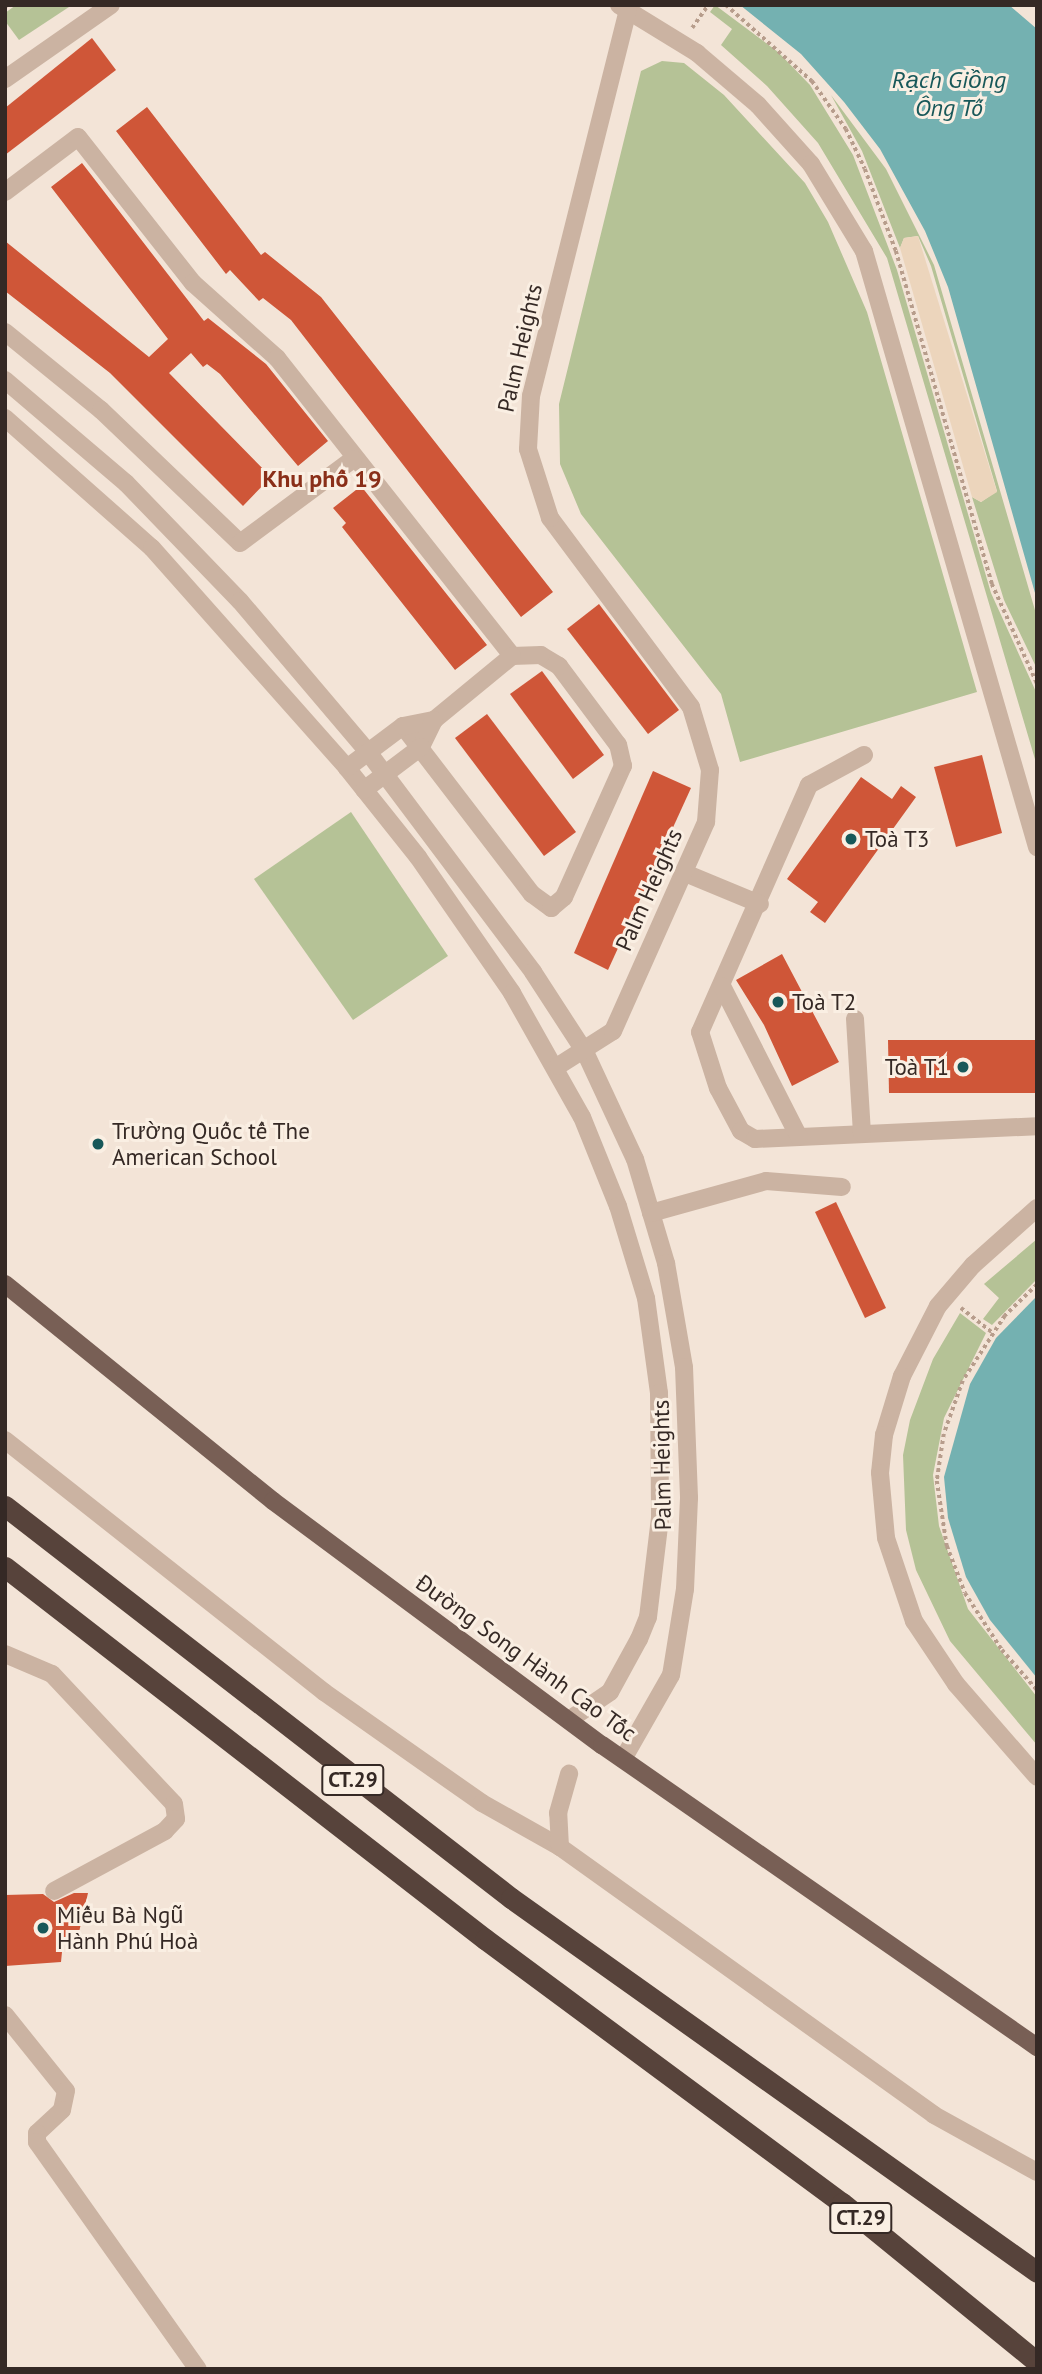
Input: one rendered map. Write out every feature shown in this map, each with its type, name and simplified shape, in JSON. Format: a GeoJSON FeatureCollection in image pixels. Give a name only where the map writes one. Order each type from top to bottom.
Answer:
{"type":"FeatureCollection","features":[{"type":"Feature","properties":{"kind":"highway","name":"CT.29"},"geometry":{"type":"LineString","coordinates":[[5,1506],[511,1898],[1037,2272]]}},
{"type":"Feature","properties":{"kind":"highway","name":"CT.29"},"geometry":{"type":"LineString","coordinates":[[5,1567],[474,1931],[842,2203],[1037,2362]]}},
{"type":"Feature","properties":{"kind":"main road","name":"Đường Song Hành Cao Tốc"},"geometry":{"type":"LineString","coordinates":[[5,1284],[273,1501],[569,1720],[1037,2047]]}},
{"type":"Feature","properties":{"kind":"street"},"geometry":{"type":"LineString","coordinates":[[5,79],[111,5]]}},
{"type":"Feature","properties":{"kind":"street","name":"Palm Heights"},"geometry":{"type":"LineString","coordinates":[[623,1759],[671,1675],[686,1576],[684,1367],[651,1213],[635,1159],[584,1052],[612,1031],[685,873],[706,822],[710,770],[698,722],[671,677],[550,518],[528,449],[531,396],[624,8],[697,53],[758,105],[811,164],[864,251],[1037,846]]}},
{"type":"Feature","properties":{"kind":"street"},"geometry":{"type":"LineString","coordinates":[[5,192],[78,137],[193,283],[277,358],[353,459],[512,656]]}},
{"type":"Feature","properties":{"kind":"street"},"geometry":{"type":"LineString","coordinates":[[5,332],[102,410],[240,543],[353,459]]}},
{"type":"Feature","properties":{"kind":"street"},"geometry":{"type":"LineString","coordinates":[[5,380],[126,483],[240,601],[386,774],[533,972],[584,1052],[558,1066]]}},
{"type":"Feature","properties":{"kind":"street","name":"Palm Heights"},"geometry":{"type":"LineString","coordinates":[[5,418],[152,548],[347,768],[418,857],[558,1066],[622,1219],[646,1298],[659,1393],[660,1518],[648,1618],[610,1692],[569,1720]]}},
{"type":"Feature","properties":{"kind":"street"},"geometry":{"type":"LineString","coordinates":[[364,790],[421,747],[434,720],[512,656],[541,655],[559,666],[618,745],[624,766],[565,897],[551,908],[532,894],[421,747],[403,726]]}},
{"type":"Feature","properties":{"kind":"street"},"geometry":{"type":"LineString","coordinates":[[347,768],[403,726],[434,720]]}},
{"type":"Feature","properties":{"kind":"street"},"geometry":{"type":"LineString","coordinates":[[864,755],[809,785],[760,904],[700,1032],[722,1096],[746,1137],[1037,1126]]}},
{"type":"Feature","properties":{"kind":"street"},"geometry":{"type":"LineString","coordinates":[[685,873],[760,904]]}},
{"type":"Feature","properties":{"kind":"street"},"geometry":{"type":"LineString","coordinates":[[722,986],[799,1137]]}},
{"type":"Feature","properties":{"kind":"street"},"geometry":{"type":"LineString","coordinates":[[855,1019],[862,1134]]}},
{"type":"Feature","properties":{"kind":"street"},"geometry":{"type":"LineString","coordinates":[[651,1213],[766,1181],[842,1187]]}},
{"type":"Feature","properties":{"kind":"street"},"geometry":{"type":"LineString","coordinates":[[1037,1208],[973,1265],[933,1314],[899,1385],[880,1473],[886,1538],[914,1621],[956,1685],[1037,1777]]}},
{"type":"Feature","properties":{"kind":"street"},"geometry":{"type":"LineString","coordinates":[[5,1440],[324,1692],[482,1803],[561,1847],[934,2115],[1037,2172]]}},
{"type":"Feature","properties":{"kind":"street"},"geometry":{"type":"LineString","coordinates":[[5,1654],[52,1674],[174,1804],[176,1819],[165,1831],[54,1891]]}},
{"type":"Feature","properties":{"kind":"street"},"geometry":{"type":"LineString","coordinates":[[561,1847],[558,1813],[569,1774]]}},
{"type":"Feature","properties":{"kind":"street"},"geometry":{"type":"LineString","coordinates":[[5,2015],[66,2091],[62,2110],[37,2133],[37,2142],[198,2369]]}},
{"type":"Feature","properties":{"kind":"path"},"geometry":{"type":"LineString","coordinates":[[692,28],[708,5]]}},
{"type":"Feature","properties":{"kind":"path"},"geometry":{"type":"LineString","coordinates":[[1037,1285],[992,1332],[950,1415],[938,1465],[938,1497],[947,1546],[965,1593],[1002,1650],[1037,1690]]}},
{"type":"Feature","properties":{"kind":"path"},"geometry":{"type":"LineString","coordinates":[[961,1308],[992,1332]]}},
{"type":"Feature","properties":{"kind":"green space"},"geometry":{"type":"Polygon","coordinates":[[[16,5],[72,5],[19,40],[5,21],[5,13],[16,5]]]}},
{"type":"Feature","properties":{"kind":"green space"},"geometry":{"type":"Polygon","coordinates":[[[715,5],[778,52],[810,85],[853,155],[897,270],[991,593],[1037,694],[1037,766],[887,258],[818,143],[767,86],[721,45],[732,29],[710,12],[715,5]]]}},
{"type":"Feature","properties":{"kind":"green space"},"geometry":{"type":"Polygon","coordinates":[[[662,61],[684,63],[724,95],[805,183],[828,222],[867,312],[977,692],[740,762],[721,694],[581,514],[560,464],[559,404],[641,71],[662,61]]]}},
{"type":"Feature","properties":{"kind":"green space"},"geometry":{"type":"Polygon","coordinates":[[[831,95],[886,169],[934,265],[1037,617],[1037,669],[1004,600],[972,497],[981,502],[997,491],[931,266],[918,236],[904,238],[900,248],[862,151],[831,95]]]}},
{"type":"Feature","properties":{"kind":"green space"},"geometry":{"type":"Polygon","coordinates":[[[351,812],[448,956],[353,1020],[254,879],[351,812]]]}},
{"type":"Feature","properties":{"kind":"green space"},"geometry":{"type":"Polygon","coordinates":[[[1037,1239],[1037,1279],[992,1325],[983,1319],[999,1298],[984,1284],[1037,1239]]]}},
{"type":"Feature","properties":{"kind":"green space"},"geometry":{"type":"Polygon","coordinates":[[[960,1313],[986,1333],[944,1418],[933,1475],[939,1526],[968,1609],[1037,1697],[1037,1745],[950,1641],[916,1570],[906,1530],[903,1455],[910,1420],[933,1359],[960,1313]]]}},
{"type":"Feature","properties":{"kind":"shaded area"},"geometry":{"type":"Polygon","coordinates":[[[918,236],[997,492],[981,502],[972,497],[900,248],[904,238],[918,236]]]}},
{"type":"Feature","properties":{"kind":"water","name":"Rạch Giồng Ông Tố"},"geometry":{"type":"Polygon","coordinates":[[[740,5],[1009,5],[1037,29],[1037,600],[948,287],[925,231],[880,149],[844,102],[801,54],[740,5]]]}},
{"type":"Feature","properties":{"kind":"water"},"geometry":{"type":"Polygon","coordinates":[[[1037,1296],[1037,1678],[990,1620],[966,1577],[948,1518],[944,1477],[970,1384],[996,1338],[1037,1296]]]}},
{"type":"Feature","properties":{"kind":"building"},"geometry":{"type":"Polygon","coordinates":[[[92,38],[116,70],[5,155],[5,108],[92,38]]]}},
{"type":"Feature","properties":{"kind":"building"},"geometry":{"type":"Polygon","coordinates":[[[147,107],[261,255],[265,252],[321,297],[553,592],[521,617],[291,320],[263,298],[259,301],[230,270],[226,274],[116,131],[147,107]]]}},
{"type":"Feature","properties":{"kind":"building"},"geometry":{"type":"Polygon","coordinates":[[[82,163],[204,321],[208,318],[266,364],[328,441],[298,466],[220,374],[207,364],[203,367],[191,353],[169,373],[271,477],[243,506],[110,373],[5,291],[5,241],[149,357],[168,339],[51,187],[82,163]]]}},
{"type":"Feature","properties":{"kind":"building"},"geometry":{"type":"Polygon","coordinates":[[[361,486],[487,645],[455,670],[342,527],[346,523],[333,508],[361,486]]]}},
{"type":"Feature","properties":{"kind":"building"},"geometry":{"type":"Polygon","coordinates":[[[599,604],[679,710],[648,734],[567,629],[599,604]]]}},
{"type":"Feature","properties":{"kind":"building"},"geometry":{"type":"Polygon","coordinates":[[[542,671],[604,755],[573,779],[510,694],[542,671]]]}},
{"type":"Feature","properties":{"kind":"building"},"geometry":{"type":"Polygon","coordinates":[[[487,714],[576,832],[544,856],[455,738],[487,714]]]}},
{"type":"Feature","properties":{"kind":"building"},"geometry":{"type":"Polygon","coordinates":[[[982,755],[1002,833],[956,847],[934,767],[982,755]]]}},
{"type":"Feature","properties":{"kind":"building"},"geometry":{"type":"Polygon","coordinates":[[[653,771],[691,788],[608,970],[574,953],[653,771]]]}},
{"type":"Feature","properties":{"kind":"building","name":"Toà T3"},"geometry":{"type":"Polygon","coordinates":[[[861,777],[892,799],[901,786],[916,797],[825,923],[810,912],[818,902],[787,879],[861,777]]]}},
{"type":"Feature","properties":{"kind":"building","name":"Toà T2"},"geometry":{"type":"Polygon","coordinates":[[[782,954],[839,1062],[792,1086],[764,1025],[736,980],[782,954]]]}},
{"type":"Feature","properties":{"kind":"building","name":"Toà T1"},"geometry":{"type":"Polygon","coordinates":[[[888,1040],[1037,1040],[1037,1093],[889,1093],[888,1040]]]}},
{"type":"Feature","properties":{"kind":"building"},"geometry":{"type":"Polygon","coordinates":[[[836,1202],[886,1308],[865,1318],[815,1212],[836,1202]]]}},
{"type":"Feature","properties":{"kind":"building","name":"Miếu Bà Ngũ Hành Phú Hoà"},"geometry":{"type":"Polygon","coordinates":[[[74,1893],[88,1893],[77,1941],[63,1942],[61,1962],[5,1966],[5,1895],[43,1894],[54,1902],[74,1893]]]}},
{"type":"Feature","properties":{"kind":"place","name":"Toà T3"},"geometry":{"type":"Point","coordinates":[851,839]}},
{"type":"Feature","properties":{"kind":"place","name":"Toà T2"},"geometry":{"type":"Point","coordinates":[778,1002]}},
{"type":"Feature","properties":{"kind":"place","name":"Toà T1"},"geometry":{"type":"Point","coordinates":[963,1067]}},
{"type":"Feature","properties":{"kind":"place","name":"Trường Quốc tế The American School"},"geometry":{"type":"Point","coordinates":[98,1144]}},
{"type":"Feature","properties":{"kind":"place","name":"Miếu Bà Ngũ Hành Phú Hoà"},"geometry":{"type":"Point","coordinates":[43,1928]}},
{"type":"Feature","properties":{"kind":"district","name":"Khu phố 19"},"geometry":{"type":"Point","coordinates":[322,479]}}]}
